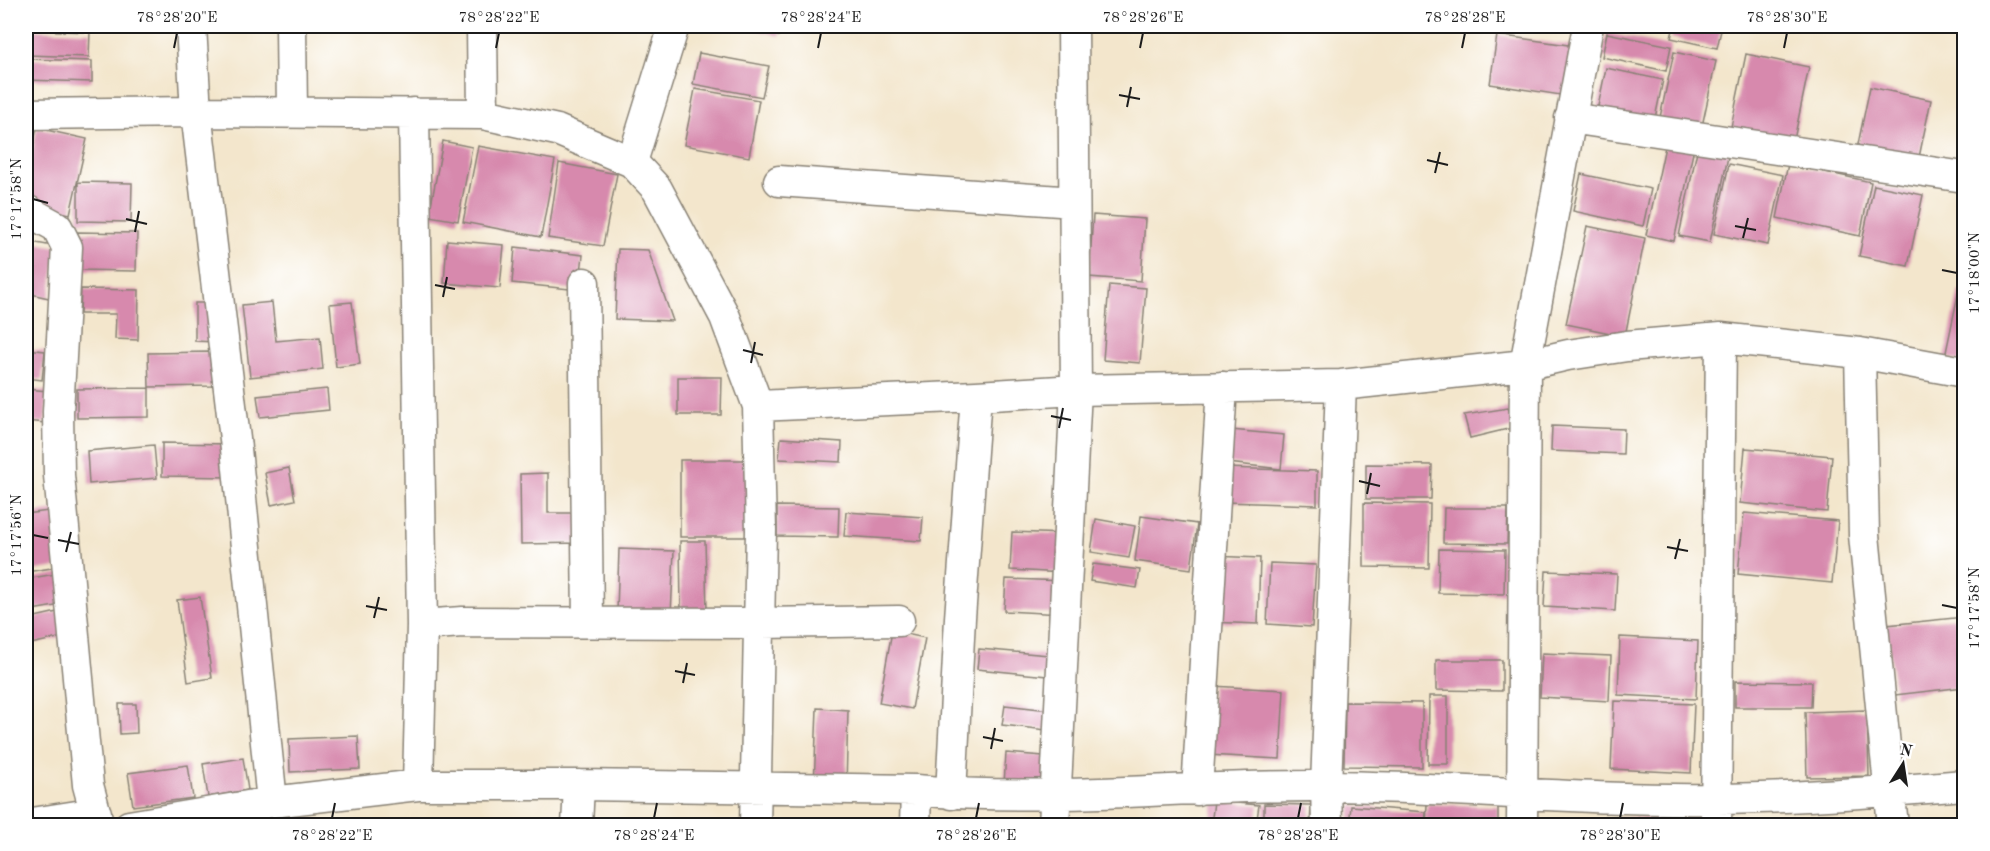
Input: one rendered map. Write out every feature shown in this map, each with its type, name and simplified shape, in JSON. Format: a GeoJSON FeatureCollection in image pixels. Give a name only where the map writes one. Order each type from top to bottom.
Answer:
{"type":"FeatureCollection","features":[{"type":"Feature","properties":{"kind":"street"},"geometry":{"type":"LineString","coordinates":[[191,26],[196,112],[235,439],[272,802]]}},
{"type":"Feature","properties":{"kind":"street"},"geometry":{"type":"LineString","coordinates":[[291,26],[292,112]]}},
{"type":"Feature","properties":{"kind":"street"},"geometry":{"type":"LineString","coordinates":[[482,26],[483,114]]}},
{"type":"Feature","properties":{"kind":"street"},"geometry":{"type":"LineString","coordinates":[[632,162],[674,26]]}},
{"type":"Feature","properties":{"kind":"street"},"geometry":{"type":"LineString","coordinates":[[1054,825],[1076,390],[1073,26]]}},
{"type":"Feature","properties":{"kind":"street"},"geometry":{"type":"LineString","coordinates":[[1522,825],[1525,365],[1588,26]]}},
{"type":"Feature","properties":{"kind":"street"},"geometry":{"type":"LineString","coordinates":[[26,114],[196,112],[483,114],[557,130],[632,162],[657,189],[726,317],[758,406],[761,530],[755,825]]}},
{"type":"Feature","properties":{"kind":"street"},"geometry":{"type":"LineString","coordinates":[[414,113],[422,625],[418,785]]}},
{"type":"Feature","properties":{"kind":"street"},"geometry":{"type":"LineString","coordinates":[[1570,118],[1965,177]]}},
{"type":"Feature","properties":{"kind":"street"},"geometry":{"type":"LineString","coordinates":[[779,181],[1074,202]]}},
{"type":"Feature","properties":{"kind":"street"},"geometry":{"type":"LineString","coordinates":[[26,210],[57,226],[67,247],[58,412],[59,475],[88,785],[97,819],[26,824]]}},
{"type":"Feature","properties":{"kind":"street"},"geometry":{"type":"LineString","coordinates":[[584,283],[588,622]]}},
{"type":"Feature","properties":{"kind":"street"},"geometry":{"type":"LineString","coordinates":[[758,406],[1076,390],[1341,385],[1525,365],[1568,355],[1627,346],[1721,338],[1860,353],[1965,372]]}},
{"type":"Feature","properties":{"kind":"street"},"geometry":{"type":"LineString","coordinates":[[1716,812],[1721,338]]}},
{"type":"Feature","properties":{"kind":"street"},"geometry":{"type":"LineString","coordinates":[[1860,353],[1864,535],[1893,825]]}},
{"type":"Feature","properties":{"kind":"street"},"geometry":{"type":"LineString","coordinates":[[1326,825],[1341,385]]}},
{"type":"Feature","properties":{"kind":"street"},"geometry":{"type":"LineString","coordinates":[[1197,790],[1222,387]]}},
{"type":"Feature","properties":{"kind":"street"},"geometry":{"type":"LineString","coordinates":[[951,794],[959,630],[976,396]]}},
{"type":"Feature","properties":{"kind":"street"},"geometry":{"type":"LineString","coordinates":[[422,625],[462,622],[899,621]]}},
{"type":"Feature","properties":{"kind":"street"},"geometry":{"type":"LineString","coordinates":[[129,825],[228,818],[272,802],[418,785],[916,790],[951,794],[1055,794],[1326,786],[1523,794],[1716,812],[1965,784]]}},
{"type":"Feature","properties":{"kind":"street"},"geometry":{"type":"LineString","coordinates":[[577,825],[579,785]]}},
{"type":"Feature","properties":{"kind":"street"},"geometry":{"type":"LineString","coordinates":[[915,825],[916,790]]}},
{"type":"Feature","properties":{"kind":"building"},"geometry":{"type":"Polygon","coordinates":[[[744,26],[782,26],[779,36],[744,26]]]}},
{"type":"Feature","properties":{"kind":"building"},"geometry":{"type":"Polygon","coordinates":[[[1674,26],[1722,26],[1717,48],[1671,38],[1674,26]]]}},
{"type":"Feature","properties":{"kind":"building"},"geometry":{"type":"Polygon","coordinates":[[[26,30],[90,32],[89,57],[26,55],[26,30]]]}},
{"type":"Feature","properties":{"kind":"building"},"geometry":{"type":"Polygon","coordinates":[[[1607,33],[1671,46],[1666,71],[1602,57],[1607,33]]]}},
{"type":"Feature","properties":{"kind":"building"},"geometry":{"type":"Polygon","coordinates":[[[1497,35],[1575,46],[1567,96],[1490,84],[1497,35]]]}},
{"type":"Feature","properties":{"kind":"building"},"geometry":{"type":"Polygon","coordinates":[[[1674,52],[1716,61],[1701,131],[1659,122],[1674,52]]]}},
{"type":"Feature","properties":{"kind":"building"},"geometry":{"type":"Polygon","coordinates":[[[699,53],[769,66],[762,97],[693,84],[699,53]]]}},
{"type":"Feature","properties":{"kind":"building"},"geometry":{"type":"Polygon","coordinates":[[[1746,54],[1809,67],[1794,140],[1731,127],[1746,54]]]}},
{"type":"Feature","properties":{"kind":"building"},"geometry":{"type":"Polygon","coordinates":[[[26,59],[92,61],[92,82],[26,80],[26,59]]]}},
{"type":"Feature","properties":{"kind":"building"},"geometry":{"type":"Polygon","coordinates":[[[1606,68],[1663,80],[1654,123],[1597,111],[1606,68]]]}},
{"type":"Feature","properties":{"kind":"building"},"geometry":{"type":"Polygon","coordinates":[[[1870,87],[1931,100],[1917,167],[1856,154],[1870,87]]]}},
{"type":"Feature","properties":{"kind":"building"},"geometry":{"type":"Polygon","coordinates":[[[695,89],[759,100],[749,157],[684,145],[695,89]]]}},
{"type":"Feature","properties":{"kind":"building"},"geometry":{"type":"Polygon","coordinates":[[[37,128],[87,139],[70,214],[26,204],[26,180],[37,128]]]}},
{"type":"Feature","properties":{"kind":"building"},"geometry":{"type":"Polygon","coordinates":[[[443,141],[472,147],[458,221],[429,216],[443,141]]]}},
{"type":"Feature","properties":{"kind":"building"},"geometry":{"type":"Polygon","coordinates":[[[1666,142],[1694,148],[1674,241],[1646,235],[1666,142]]]}},
{"type":"Feature","properties":{"kind":"building"},"geometry":{"type":"Polygon","coordinates":[[[478,146],[555,160],[541,237],[463,222],[478,146]]]}},
{"type":"Feature","properties":{"kind":"building"},"geometry":{"type":"Polygon","coordinates":[[[1698,146],[1729,152],[1710,242],[1679,236],[1698,146]]]}},
{"type":"Feature","properties":{"kind":"building"},"geometry":{"type":"Polygon","coordinates":[[[559,163],[617,174],[603,246],[548,238],[559,163]]]}},
{"type":"Feature","properties":{"kind":"building"},"geometry":{"type":"Polygon","coordinates":[[[1729,164],[1783,175],[1768,245],[1714,234],[1729,164]]]}},
{"type":"Feature","properties":{"kind":"building"},"geometry":{"type":"Polygon","coordinates":[[[1788,164],[1871,182],[1860,236],[1777,218],[1788,164]]]}},
{"type":"Feature","properties":{"kind":"building"},"geometry":{"type":"Polygon","coordinates":[[[1581,174],[1651,189],[1643,226],[1573,211],[1581,174]]]}},
{"type":"Feature","properties":{"kind":"building"},"geometry":{"type":"Polygon","coordinates":[[[78,182],[132,183],[131,222],[78,221],[78,182]]]}},
{"type":"Feature","properties":{"kind":"building"},"geometry":{"type":"Polygon","coordinates":[[[1874,185],[1923,195],[1908,266],[1859,256],[1874,185]]]}},
{"type":"Feature","properties":{"kind":"building"},"geometry":{"type":"Polygon","coordinates":[[[1093,215],[1145,219],[1141,281],[1089,277],[1093,215]]]}},
{"type":"Feature","properties":{"kind":"building"},"geometry":{"type":"Polygon","coordinates":[[[1587,226],[1645,238],[1625,336],[1566,324],[1587,226]]]}},
{"type":"Feature","properties":{"kind":"building"},"geometry":{"type":"Polygon","coordinates":[[[76,232],[137,233],[136,271],[76,270],[76,232]]]}},
{"type":"Feature","properties":{"kind":"building"},"geometry":{"type":"Polygon","coordinates":[[[447,240],[504,245],[500,288],[444,283],[447,240]]]}},
{"type":"Feature","properties":{"kind":"building"},"geometry":{"type":"Polygon","coordinates":[[[26,241],[58,247],[49,298],[26,293],[26,241]]]}},
{"type":"Feature","properties":{"kind":"building"},"geometry":{"type":"Polygon","coordinates":[[[515,247],[583,255],[579,290],[512,283],[515,247]]]}},
{"type":"Feature","properties":{"kind":"building"},"geometry":{"type":"Polygon","coordinates":[[[618,249],[648,250],[673,321],[615,319],[618,249]]]}},
{"type":"Feature","properties":{"kind":"building"},"geometry":{"type":"Polygon","coordinates":[[[1109,285],[1146,288],[1140,363],[1103,360],[1109,285]]]}},
{"type":"Feature","properties":{"kind":"building"},"geometry":{"type":"Polygon","coordinates":[[[81,289],[139,290],[138,340],[115,339],[116,314],[80,314],[81,289]]]}},
{"type":"Feature","properties":{"kind":"building"},"geometry":{"type":"Polygon","coordinates":[[[1959,290],[1964,291],[1964,362],[1945,357],[1959,290]]]}},
{"type":"Feature","properties":{"kind":"building"},"geometry":{"type":"Polygon","coordinates":[[[272,302],[276,341],[320,337],[323,369],[250,377],[242,305],[272,302]]]}},
{"type":"Feature","properties":{"kind":"building"},"geometry":{"type":"Polygon","coordinates":[[[352,302],[360,364],[336,367],[330,304],[352,302]]]}},
{"type":"Feature","properties":{"kind":"building"},"geometry":{"type":"Polygon","coordinates":[[[195,303],[215,303],[215,342],[195,341],[195,303]]]}},
{"type":"Feature","properties":{"kind":"building"},"geometry":{"type":"Polygon","coordinates":[[[26,349],[45,351],[42,380],[26,378],[26,349]]]}},
{"type":"Feature","properties":{"kind":"building"},"geometry":{"type":"Polygon","coordinates":[[[212,352],[213,386],[149,387],[148,353],[212,352]]]}},
{"type":"Feature","properties":{"kind":"building"},"geometry":{"type":"Polygon","coordinates":[[[678,377],[722,377],[721,415],[678,415],[678,377]]]}},
{"type":"Feature","properties":{"kind":"building"},"geometry":{"type":"Polygon","coordinates":[[[149,388],[149,417],[77,418],[77,389],[149,388]]]}},
{"type":"Feature","properties":{"kind":"building"},"geometry":{"type":"Polygon","coordinates":[[[26,389],[48,391],[45,423],[26,421],[26,389]]]}},
{"type":"Feature","properties":{"kind":"building"},"geometry":{"type":"Polygon","coordinates":[[[327,389],[329,410],[260,417],[257,396],[327,389]]]}},
{"type":"Feature","properties":{"kind":"building"},"geometry":{"type":"Polygon","coordinates":[[[1508,408],[1516,427],[1470,438],[1464,415],[1508,408]]]}},
{"type":"Feature","properties":{"kind":"building"},"geometry":{"type":"Polygon","coordinates":[[[1552,426],[1624,429],[1623,454],[1551,451],[1552,426]]]}},
{"type":"Feature","properties":{"kind":"building"},"geometry":{"type":"Polygon","coordinates":[[[1231,430],[1284,435],[1281,469],[1228,463],[1231,430]]]}},
{"type":"Feature","properties":{"kind":"building"},"geometry":{"type":"Polygon","coordinates":[[[781,438],[842,442],[841,462],[779,459],[781,438]]]}},
{"type":"Feature","properties":{"kind":"building"},"geometry":{"type":"Polygon","coordinates":[[[162,443],[232,444],[232,477],[162,476],[162,443]]]}},
{"type":"Feature","properties":{"kind":"building"},"geometry":{"type":"Polygon","coordinates":[[[154,445],[157,478],[89,484],[87,451],[154,445]]]}},
{"type":"Feature","properties":{"kind":"building"},"geometry":{"type":"Polygon","coordinates":[[[1745,448],[1832,456],[1827,512],[1740,503],[1745,448]]]}},
{"type":"Feature","properties":{"kind":"building"},"geometry":{"type":"Polygon","coordinates":[[[680,460],[749,460],[749,537],[680,537],[680,460]]]}},
{"type":"Feature","properties":{"kind":"building"},"geometry":{"type":"Polygon","coordinates":[[[1366,464],[1432,465],[1431,499],[1366,499],[1366,464]]]}},
{"type":"Feature","properties":{"kind":"building"},"geometry":{"type":"Polygon","coordinates":[[[289,468],[295,500],[271,505],[265,473],[289,468]]]}},
{"type":"Feature","properties":{"kind":"building"},"geometry":{"type":"Polygon","coordinates":[[[1225,468],[1317,471],[1317,505],[1224,502],[1225,468]]]}},
{"type":"Feature","properties":{"kind":"building"},"geometry":{"type":"Polygon","coordinates":[[[548,473],[548,513],[583,513],[583,543],[521,544],[520,474],[548,473]]]}},
{"type":"Feature","properties":{"kind":"building"},"geometry":{"type":"Polygon","coordinates":[[[1364,503],[1430,504],[1429,568],[1364,567],[1364,503]]]}},
{"type":"Feature","properties":{"kind":"building"},"geometry":{"type":"Polygon","coordinates":[[[777,506],[839,507],[838,537],[777,536],[777,506]]]}},
{"type":"Feature","properties":{"kind":"building"},"geometry":{"type":"Polygon","coordinates":[[[1444,508],[1508,508],[1507,544],[1443,543],[1444,508]]]}},
{"type":"Feature","properties":{"kind":"building"},"geometry":{"type":"Polygon","coordinates":[[[56,510],[64,566],[26,572],[26,514],[56,510]]]}},
{"type":"Feature","properties":{"kind":"building"},"geometry":{"type":"Polygon","coordinates":[[[846,512],[923,517],[921,541],[844,536],[846,512]]]}},
{"type":"Feature","properties":{"kind":"building"},"geometry":{"type":"Polygon","coordinates":[[[1744,513],[1838,521],[1832,583],[1738,574],[1744,513]]]}},
{"type":"Feature","properties":{"kind":"building"},"geometry":{"type":"Polygon","coordinates":[[[1141,516],[1197,524],[1191,569],[1135,561],[1141,516]]]}},
{"type":"Feature","properties":{"kind":"building"},"geometry":{"type":"Polygon","coordinates":[[[1096,519],[1135,526],[1129,558],[1091,552],[1096,519]]]}},
{"type":"Feature","properties":{"kind":"building"},"geometry":{"type":"Polygon","coordinates":[[[1012,532],[1065,534],[1064,573],[1010,570],[1012,532]]]}},
{"type":"Feature","properties":{"kind":"building"},"geometry":{"type":"Polygon","coordinates":[[[680,541],[705,541],[707,611],[681,611],[680,541]]]}},
{"type":"Feature","properties":{"kind":"building"},"geometry":{"type":"Polygon","coordinates":[[[619,549],[674,551],[671,614],[617,612],[619,549]]]}},
{"type":"Feature","properties":{"kind":"building"},"geometry":{"type":"Polygon","coordinates":[[[1439,549],[1505,550],[1504,594],[1438,593],[1439,549]]]}},
{"type":"Feature","properties":{"kind":"building"},"geometry":{"type":"Polygon","coordinates":[[[1212,556],[1260,558],[1258,624],[1210,622],[1212,556]]]}},
{"type":"Feature","properties":{"kind":"building"},"geometry":{"type":"Polygon","coordinates":[[[1270,563],[1316,565],[1312,627],[1267,624],[1270,563]]]}},
{"type":"Feature","properties":{"kind":"building"},"geometry":{"type":"Polygon","coordinates":[[[1093,564],[1140,570],[1137,588],[1090,581],[1093,564]]]}},
{"type":"Feature","properties":{"kind":"building"},"geometry":{"type":"Polygon","coordinates":[[[1546,571],[1617,574],[1615,611],[1544,607],[1546,571]]]}},
{"type":"Feature","properties":{"kind":"building"},"geometry":{"type":"Polygon","coordinates":[[[61,573],[67,604],[26,611],[26,579],[61,573]]]}},
{"type":"Feature","properties":{"kind":"building"},"geometry":{"type":"Polygon","coordinates":[[[1006,579],[1065,581],[1063,614],[1004,611],[1006,579]]]}},
{"type":"Feature","properties":{"kind":"building"},"geometry":{"type":"Polygon","coordinates":[[[200,597],[212,678],[188,682],[177,600],[200,597]]]}},
{"type":"Feature","properties":{"kind":"building"},"geometry":{"type":"Polygon","coordinates":[[[66,610],[72,635],[26,645],[26,619],[66,610]]]}},
{"type":"Feature","properties":{"kind":"building"},"geometry":{"type":"Polygon","coordinates":[[[1964,617],[1964,687],[1895,695],[1887,625],[1964,617]]]}},
{"type":"Feature","properties":{"kind":"building"},"geometry":{"type":"Polygon","coordinates":[[[892,631],[925,638],[912,709],[879,703],[892,631]]]}},
{"type":"Feature","properties":{"kind":"building"},"geometry":{"type":"Polygon","coordinates":[[[1620,637],[1698,641],[1696,699],[1618,695],[1620,637]]]}},
{"type":"Feature","properties":{"kind":"building"},"geometry":{"type":"Polygon","coordinates":[[[979,649],[1060,656],[1058,677],[977,669],[979,649]]]}},
{"type":"Feature","properties":{"kind":"building"},"geometry":{"type":"Polygon","coordinates":[[[1542,653],[1611,656],[1609,701],[1540,697],[1542,653]]]}},
{"type":"Feature","properties":{"kind":"building"},"geometry":{"type":"Polygon","coordinates":[[[1436,660],[1502,660],[1502,691],[1436,690],[1436,660]]]}},
{"type":"Feature","properties":{"kind":"building"},"geometry":{"type":"Polygon","coordinates":[[[1735,681],[1812,682],[1811,707],[1735,707],[1735,681]]]}},
{"type":"Feature","properties":{"kind":"building"},"geometry":{"type":"Polygon","coordinates":[[[1212,686],[1284,690],[1280,759],[1208,755],[1212,686]]]}},
{"type":"Feature","properties":{"kind":"building"},"geometry":{"type":"Polygon","coordinates":[[[1429,696],[1448,696],[1448,764],[1428,764],[1429,696]]]}},
{"type":"Feature","properties":{"kind":"building"},"geometry":{"type":"Polygon","coordinates":[[[1614,701],[1694,704],[1691,773],[1611,769],[1614,701]]]}},
{"type":"Feature","properties":{"kind":"building"},"geometry":{"type":"Polygon","coordinates":[[[1345,702],[1422,703],[1422,767],[1344,766],[1345,702]]]}},
{"type":"Feature","properties":{"kind":"building"},"geometry":{"type":"Polygon","coordinates":[[[119,704],[136,704],[137,733],[120,734],[119,704]]]}},
{"type":"Feature","properties":{"kind":"building"},"geometry":{"type":"Polygon","coordinates":[[[1005,705],[1058,711],[1055,731],[1002,725],[1005,705]]]}},
{"type":"Feature","properties":{"kind":"building"},"geometry":{"type":"Polygon","coordinates":[[[817,708],[848,710],[846,788],[814,787],[817,708]]]}},
{"type":"Feature","properties":{"kind":"building"},"geometry":{"type":"Polygon","coordinates":[[[1867,710],[1869,776],[1807,777],[1805,712],[1867,710]]]}},
{"type":"Feature","properties":{"kind":"building"},"geometry":{"type":"Polygon","coordinates":[[[358,736],[360,769],[290,772],[289,739],[358,736]]]}},
{"type":"Feature","properties":{"kind":"building"},"geometry":{"type":"Polygon","coordinates":[[[1006,753],[1056,757],[1054,787],[1004,784],[1006,753]]]}},
{"type":"Feature","properties":{"kind":"building"},"geometry":{"type":"Polygon","coordinates":[[[243,758],[248,790],[208,797],[203,764],[243,758]]]}},
{"type":"Feature","properties":{"kind":"building"},"geometry":{"type":"Polygon","coordinates":[[[188,765],[193,798],[133,806],[128,773],[188,765]]]}},
{"type":"Feature","properties":{"kind":"building"},"geometry":{"type":"Polygon","coordinates":[[[1214,801],[1259,805],[1256,826],[1211,826],[1214,801]]]}},
{"type":"Feature","properties":{"kind":"building"},"geometry":{"type":"Polygon","coordinates":[[[1264,804],[1311,805],[1310,826],[1264,826],[1264,804]]]}},
{"type":"Feature","properties":{"kind":"building"},"geometry":{"type":"Polygon","coordinates":[[[1427,804],[1498,806],[1498,826],[1426,826],[1427,804]]]}},
{"type":"Feature","properties":{"kind":"building"},"geometry":{"type":"Polygon","coordinates":[[[1351,806],[1426,812],[1425,826],[1349,826],[1351,806]]]}},
{"type":"Feature","properties":{"kind":"building"},"geometry":{"type":"Polygon","coordinates":[[[1619,817],[1691,820],[1691,826],[1619,826],[1619,817]]]}},
{"type":"Feature","properties":{"kind":"building"},"geometry":{"type":"Polygon","coordinates":[[[1006,821],[1025,821],[1025,826],[1006,826],[1006,821]]]}},
{"type":"Feature","properties":{"kind":"building"},"geometry":{"type":"Polygon","coordinates":[[[1807,822],[1832,823],[1832,826],[1807,826],[1807,822]]]}}]}
